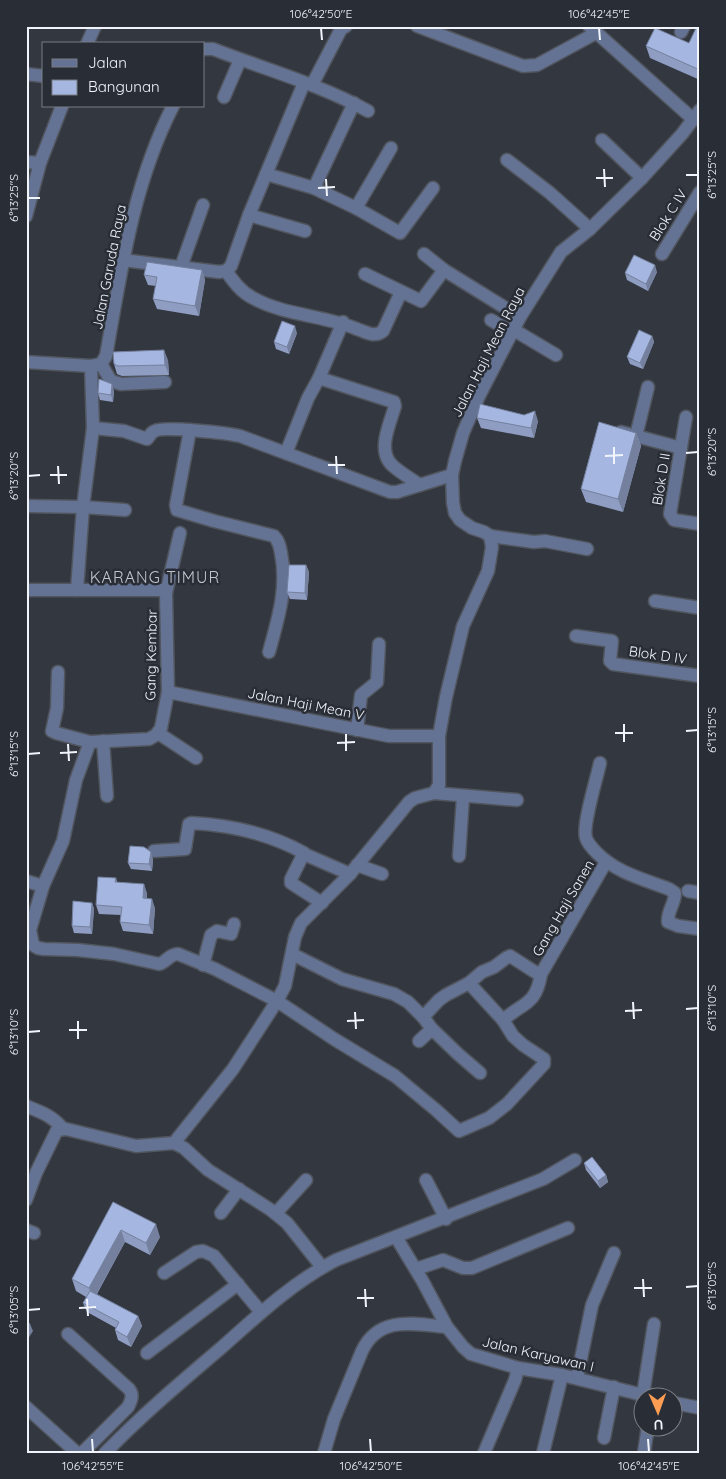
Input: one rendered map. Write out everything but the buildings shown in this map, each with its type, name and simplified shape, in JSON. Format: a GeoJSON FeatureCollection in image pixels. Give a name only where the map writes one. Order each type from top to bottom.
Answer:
{"type":"FeatureCollection","features":[{"type":"Feature","properties":{"kind":"street"},"geometry":{"type":"LineString","coordinates":[[88,42],[95,26]]}},
{"type":"Feature","properties":{"kind":"street"},"geometry":{"type":"LineString","coordinates":[[226,271],[231,266],[266,174],[308,84],[341,29],[346,26]]}},
{"type":"Feature","properties":{"kind":"street"},"geometry":{"type":"LineString","coordinates":[[417,26],[530,67],[537,65],[591,28],[697,115]]}},
{"type":"Feature","properties":{"kind":"street"},"geometry":{"type":"LineString","coordinates":[[205,49],[209,48],[308,84],[354,103],[368,111]]}},
{"type":"Feature","properties":{"kind":"street"},"geometry":{"type":"LineString","coordinates":[[224,97],[240,60]]}},
{"type":"Feature","properties":{"kind":"street"},"geometry":{"type":"LineString","coordinates":[[26,74],[42,76]]}},
{"type":"Feature","properties":{"kind":"street"},"geometry":{"type":"LineString","coordinates":[[314,188],[354,103]]}},
{"type":"Feature","properties":{"kind":"street"},"geometry":{"type":"LineString","coordinates":[[26,216],[40,163],[61,108]]}},
{"type":"Feature","properties":{"kind":"street","name":"Jalan Garuda Raya"},"geometry":{"type":"LineString","coordinates":[[77,590],[96,365],[106,356],[122,260],[143,180],[152,151],[172,108]]}},
{"type":"Feature","properties":{"kind":"street","name":"Jalan Haji Mean Raya"},"geometry":{"type":"LineString","coordinates":[[490,536],[460,520],[455,513],[453,503],[452,474],[463,433],[476,404],[520,318],[561,252],[590,229],[642,178],[697,115]]}},
{"type":"Feature","properties":{"kind":"street"},"geometry":{"type":"LineString","coordinates":[[602,140],[642,178]]}},
{"type":"Feature","properties":{"kind":"street"},"geometry":{"type":"LineString","coordinates":[[356,208],[390,148]]}},
{"type":"Feature","properties":{"kind":"street"},"geometry":{"type":"LineString","coordinates":[[506,160],[550,193],[590,229]]}},
{"type":"Feature","properties":{"kind":"street"},"geometry":{"type":"LineString","coordinates":[[26,162],[40,163]]}},
{"type":"Feature","properties":{"kind":"street"},"geometry":{"type":"LineString","coordinates":[[266,174],[314,188],[356,208],[400,233],[433,188]]}},
{"type":"Feature","properties":{"kind":"street","name":"Blok C IV"},"geometry":{"type":"LineString","coordinates":[[662,254],[700,192]]}},
{"type":"Feature","properties":{"kind":"street"},"geometry":{"type":"LineString","coordinates":[[182,267],[203,205]]}},
{"type":"Feature","properties":{"kind":"street"},"geometry":{"type":"LineString","coordinates":[[249,215],[304,231]]}},
{"type":"Feature","properties":{"kind":"street"},"geometry":{"type":"LineString","coordinates":[[424,254],[444,270],[520,318]]}},
{"type":"Feature","properties":{"kind":"street"},"geometry":{"type":"LineString","coordinates":[[122,260],[226,271],[239,289],[275,308],[343,322],[372,334],[379,334],[382,331],[401,292]]}},
{"type":"Feature","properties":{"kind":"street"},"geometry":{"type":"LineString","coordinates":[[364,274],[417,300],[422,300],[444,270]]}},
{"type":"Feature","properties":{"kind":"street"},"geometry":{"type":"LineString","coordinates":[[492,320],[556,355]]}},
{"type":"Feature","properties":{"kind":"street"},"geometry":{"type":"LineString","coordinates":[[286,452],[308,398],[319,378],[343,322]]}},
{"type":"Feature","properties":{"kind":"street"},"geometry":{"type":"LineString","coordinates":[[26,362],[96,365],[111,381],[121,384],[165,382]]}},
{"type":"Feature","properties":{"kind":"street"},"geometry":{"type":"LineString","coordinates":[[319,378],[394,402],[395,406],[385,440],[385,451],[392,465],[420,485]]}},
{"type":"Feature","properties":{"kind":"street"},"geometry":{"type":"LineString","coordinates":[[636,436],[648,388]]}},
{"type":"Feature","properties":{"kind":"street"},"geometry":{"type":"LineString","coordinates":[[476,404],[492,408]]}},
{"type":"Feature","properties":{"kind":"street","name":"Blok D II"},"geometry":{"type":"LineString","coordinates":[[686,417],[670,514],[674,520],[700,524]]}},
{"type":"Feature","properties":{"kind":"street"},"geometry":{"type":"LineString","coordinates":[[92,428],[124,431],[147,439],[153,432],[159,429],[225,433],[240,436],[390,492],[397,492],[452,474]]}},
{"type":"Feature","properties":{"kind":"street"},"geometry":{"type":"LineString","coordinates":[[610,429],[681,448]]}},
{"type":"Feature","properties":{"kind":"street"},"geometry":{"type":"LineString","coordinates":[[190,430],[176,505],[177,510],[214,522],[274,536],[278,539],[284,566],[284,588],[282,606],[269,652]]}},
{"type":"Feature","properties":{"kind":"street"},"geometry":{"type":"LineString","coordinates":[[26,506],[125,510]]}},
{"type":"Feature","properties":{"kind":"street","name":"Gang Kembar"},"geometry":{"type":"LineString","coordinates":[[158,733],[161,728],[168,692],[166,593],[180,533]]}},
{"type":"Feature","properties":{"kind":"street"},"geometry":{"type":"LineString","coordinates":[[434,793],[439,785],[439,736],[463,626],[488,571],[492,547],[490,536],[531,542],[545,540],[587,549]]}},
{"type":"Feature","properties":{"kind":"street"},"geometry":{"type":"LineString","coordinates":[[26,590],[161,590],[166,593]]}},
{"type":"Feature","properties":{"kind":"street"},"geometry":{"type":"LineString","coordinates":[[655,601],[700,608]]}},
{"type":"Feature","properties":{"kind":"street","name":"Blok D IV"},"geometry":{"type":"LineString","coordinates":[[576,636],[612,641],[610,661],[613,664],[700,676]]}},
{"type":"Feature","properties":{"kind":"street"},"geometry":{"type":"LineString","coordinates":[[357,730],[361,695],[377,682],[379,644]]}},
{"type":"Feature","properties":{"kind":"street"},"geometry":{"type":"LineString","coordinates":[[58,672],[57,708],[52,731],[54,733],[90,742],[149,739],[158,733],[196,758]]}},
{"type":"Feature","properties":{"kind":"street","name":"Jalan Haji Mean V"},"geometry":{"type":"LineString","coordinates":[[168,692],[389,736],[439,736]]}},
{"type":"Feature","properties":{"kind":"street"},"geometry":{"type":"LineString","coordinates":[[103,741],[107,796]]}},
{"type":"Feature","properties":{"kind":"street"},"geometry":{"type":"LineString","coordinates":[[90,742],[76,780],[63,841],[28,930],[33,945],[44,949],[114,954],[158,964],[178,954],[273,998],[334,1039],[395,1076],[436,1110],[456,1130],[461,1131],[489,1118],[507,1104],[544,1064],[544,1059],[513,1036],[502,1020],[469,983]]}},
{"type":"Feature","properties":{"kind":"street"},"geometry":{"type":"LineString","coordinates":[[600,763],[585,826],[586,837],[591,846],[606,862],[622,872],[675,893],[675,900],[668,915],[668,922],[700,929]]}},
{"type":"Feature","properties":{"kind":"street"},"geometry":{"type":"LineString","coordinates":[[174,1143],[233,1069],[273,998],[285,986],[295,938],[301,923],[354,869],[409,802],[434,793],[517,800]]}},
{"type":"Feature","properties":{"kind":"street"},"geometry":{"type":"LineString","coordinates":[[459,856],[463,796]]}},
{"type":"Feature","properties":{"kind":"street"},"geometry":{"type":"LineString","coordinates":[[154,850],[185,849],[189,824],[191,823],[238,829],[265,835],[286,843],[304,854],[354,869],[382,874]]}},
{"type":"Feature","properties":{"kind":"street"},"geometry":{"type":"LineString","coordinates":[[304,854],[291,878],[291,883],[322,903]]}},
{"type":"Feature","properties":{"kind":"street","name":"Gang Haji Sanen"},"geometry":{"type":"LineString","coordinates":[[424,1017],[439,1000],[510,956],[541,974],[606,862]]}},
{"type":"Feature","properties":{"kind":"street"},"geometry":{"type":"LineString","coordinates":[[26,881],[44,886]]}},
{"type":"Feature","properties":{"kind":"street"},"geometry":{"type":"LineString","coordinates":[[203,965],[211,935],[217,931],[230,934],[234,924]]}},
{"type":"Feature","properties":{"kind":"street"},"geometry":{"type":"LineString","coordinates":[[292,954],[342,979],[394,994],[408,1002],[424,1017],[432,1029],[480,1073]]}},
{"type":"Feature","properties":{"kind":"street"},"geometry":{"type":"LineString","coordinates":[[502,1020],[532,999],[538,991],[541,974]]}},
{"type":"Feature","properties":{"kind":"street"},"geometry":{"type":"LineString","coordinates":[[419,1041],[432,1029]]}},
{"type":"Feature","properties":{"kind":"street"},"geometry":{"type":"LineString","coordinates":[[26,1106],[50,1116],[63,1129]]}},
{"type":"Feature","properties":{"kind":"street"},"geometry":{"type":"LineString","coordinates":[[26,1200],[55,1132],[63,1129],[136,1146],[174,1143],[184,1148],[208,1170],[276,1213],[287,1223],[322,1268]]}},
{"type":"Feature","properties":{"kind":"street"},"geometry":{"type":"LineString","coordinates":[[105,1453],[175,1386],[261,1312],[322,1268],[543,1180],[575,1160]]}},
{"type":"Feature","properties":{"kind":"street"},"geometry":{"type":"LineString","coordinates":[[276,1213],[306,1180]]}},
{"type":"Feature","properties":{"kind":"street"},"geometry":{"type":"LineString","coordinates":[[426,1180],[446,1219]]}},
{"type":"Feature","properties":{"kind":"street"},"geometry":{"type":"LineString","coordinates":[[221,1213],[239,1189]]}},
{"type":"Feature","properties":{"kind":"street"},"geometry":{"type":"LineString","coordinates":[[416,1269],[443,1260],[463,1268],[472,1268],[568,1228]]}},
{"type":"Feature","properties":{"kind":"street","name":"Jalan Karyawan I"},"geometry":{"type":"LineString","coordinates":[[396,1237],[416,1269],[447,1327],[471,1354],[518,1368],[577,1378],[634,1393]]}},
{"type":"Feature","properties":{"kind":"street"},"geometry":{"type":"LineString","coordinates":[[164,1273],[196,1252],[203,1251],[214,1256],[261,1312]]}},
{"type":"Feature","properties":{"kind":"street"},"geometry":{"type":"LineString","coordinates":[[577,1378],[592,1305],[614,1253]]}},
{"type":"Feature","properties":{"kind":"street"},"geometry":{"type":"LineString","coordinates":[[147,1353],[238,1284]]}},
{"type":"Feature","properties":{"kind":"street"},"geometry":{"type":"LineString","coordinates":[[324,1453],[334,1419],[362,1351],[377,1331],[392,1325],[402,1324],[447,1327]]}},
{"type":"Feature","properties":{"kind":"street"},"geometry":{"type":"LineString","coordinates":[[646,1386],[654,1324]]}},
{"type":"Feature","properties":{"kind":"street"},"geometry":{"type":"LineString","coordinates":[[68,1334],[108,1369],[132,1394],[128,1407],[82,1453]]}},
{"type":"Feature","properties":{"kind":"street"},"geometry":{"type":"LineString","coordinates":[[484,1453],[515,1380],[518,1368]]}},
{"type":"Feature","properties":{"kind":"street"},"geometry":{"type":"LineString","coordinates":[[543,1453],[562,1375]]}},
{"type":"Feature","properties":{"kind":"street"},"geometry":{"type":"LineString","coordinates":[[604,1438],[614,1387]]}},
{"type":"Feature","properties":{"kind":"street"},"geometry":{"type":"LineString","coordinates":[[684,1405],[700,1408]]}},
{"type":"Feature","properties":{"kind":"street"},"geometry":{"type":"LineString","coordinates":[[26,1407],[77,1453]]}},
{"type":"Feature","properties":{"kind":"street"},"geometry":{"type":"LineString","coordinates":[[644,1453],[647,1436]]}},
{"type":"Feature","properties":{"kind":"district","name":"KARANG TIMUR"},"geometry":{"type":"Point","coordinates":[155,577]}}]}
